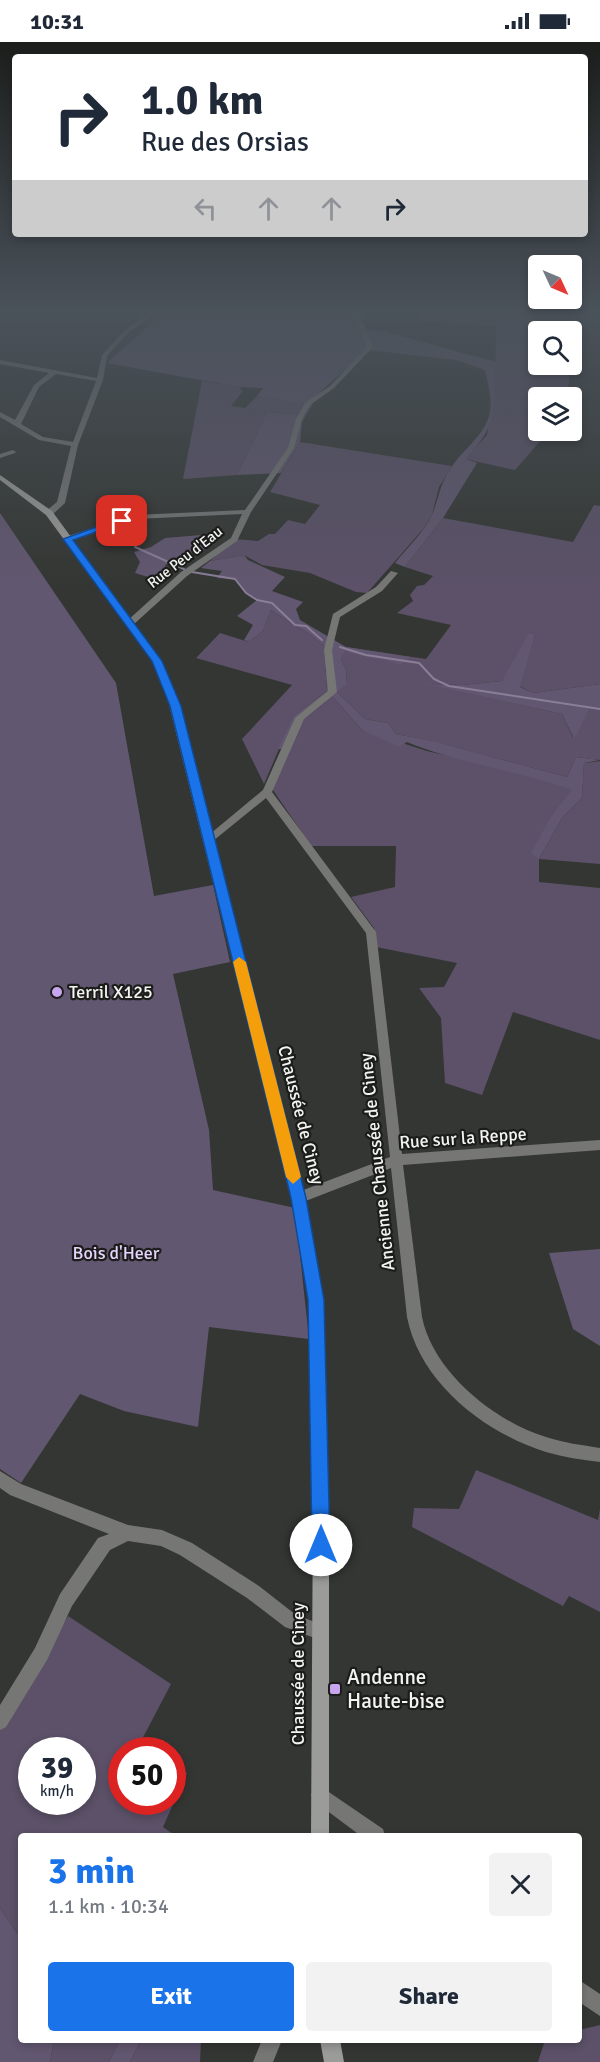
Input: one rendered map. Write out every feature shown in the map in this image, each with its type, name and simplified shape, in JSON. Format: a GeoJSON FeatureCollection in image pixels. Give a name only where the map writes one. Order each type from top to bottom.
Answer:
{"type":"FeatureCollection","features":[{"type":"Feature","properties":{"kind":"main road","name":"Chaussée de Ciney"},"geometry":{"type":"LineString","coordinates":[[0,477],[49,513],[157,661],[168,684],[298,1198],[316,1300],[321,1502],[320,1833]]}},
{"type":"Feature","properties":{"kind":"main road"},"geometry":{"type":"LineString","coordinates":[[331,2043],[334,2062]]}},
{"type":"Feature","properties":{"kind":"street"},"geometry":{"type":"LineString","coordinates":[[17,424],[27,403]]}},
{"type":"Feature","properties":{"kind":"street"},"geometry":{"type":"LineString","coordinates":[[49,513],[61,503],[75,445],[91,403]]}},
{"type":"Feature","properties":{"kind":"street","name":"Rue Peu d'Eau"},"geometry":{"type":"LineString","coordinates":[[130,623],[184,574],[234,539],[246,512],[291,448],[299,419],[308,403]]}},
{"type":"Feature","properties":{"kind":"street"},"geometry":{"type":"LineString","coordinates":[[0,414],[41,439],[75,445]]}},
{"type":"Feature","properties":{"kind":"street"},"geometry":{"type":"LineString","coordinates":[[0,456],[13,452]]}},
{"type":"Feature","properties":{"kind":"street"},"geometry":{"type":"LineString","coordinates":[[68,539],[135,517],[246,512]]}},
{"type":"Feature","properties":{"kind":"street"},"geometry":{"type":"LineString","coordinates":[[209,839],[267,792],[300,718],[333,692],[328,650],[336,616],[379,589],[394,573]]}},
{"type":"Feature","properties":{"kind":"street","name":"Ancienne Chaussée de Ciney"},"geometry":{"type":"LineString","coordinates":[[267,792],[371,933],[410,1282],[419,1334],[440,1370],[465,1398],[506,1427],[549,1445],[600,1455]]}},
{"type":"Feature","properties":{"kind":"street","name":"Rue sur la Reppe"},"geometry":{"type":"LineString","coordinates":[[298,1198],[396,1160],[600,1145]]}},
{"type":"Feature","properties":{"kind":"street"},"geometry":{"type":"LineString","coordinates":[[0,1479],[16,1490],[128,1533],[162,1538],[186,1549],[253,1592],[291,1621],[320,1632]]}},
{"type":"Feature","properties":{"kind":"street"},"geometry":{"type":"LineString","coordinates":[[0,1721],[40,1654],[66,1600],[104,1544],[128,1533]]}},
{"type":"Feature","properties":{"kind":"street"},"geometry":{"type":"LineString","coordinates":[[320,1795],[372,1833]]}},
{"type":"Feature","properties":{"kind":"street"},"geometry":{"type":"LineString","coordinates":[[582,1992],[600,2006]]}},
{"type":"Feature","properties":{"kind":"street"},"geometry":{"type":"LineString","coordinates":[[263,2062],[271,2043]]}},
{"type":"Feature","properties":{"kind":"shaded area"},"geometry":{"type":"Polygon","coordinates":[[[198,403],[233,403],[231,406],[245,408],[250,403],[313,404],[306,415],[267,412],[237,475],[183,479],[198,403]]]}},
{"type":"Feature","properties":{"kind":"shaded area"},"geometry":{"type":"Polygon","coordinates":[[[492,403],[528,403],[528,441],[540,441],[515,470],[465,459],[487,435],[492,403]]]}},
{"type":"Feature","properties":{"kind":"shaded area"},"geometry":{"type":"Polygon","coordinates":[[[300,442],[452,466],[439,487],[432,515],[424,528],[367,593],[356,592],[310,573],[262,565],[244,555],[210,561],[234,539],[258,541],[269,534],[275,534],[288,520],[305,524],[320,505],[270,492],[300,442]]]}},
{"type":"Feature","properties":{"kind":"shaded area"},"geometry":{"type":"Polygon","coordinates":[[[594,505],[600,506],[600,684],[533,693],[519,686],[535,635],[502,681],[462,685],[430,684],[562,714],[573,738],[590,709],[600,709],[600,760],[576,757],[567,777],[432,741],[396,734],[388,723],[365,719],[337,692],[347,683],[346,670],[341,659],[346,647],[426,659],[451,625],[397,613],[413,601],[410,595],[417,586],[424,585],[433,576],[405,567],[443,518],[573,542],[594,505]]]}},
{"type":"Feature","properties":{"kind":"shaded area"},"geometry":{"type":"Polygon","coordinates":[[[271,610],[324,646],[327,691],[293,716],[264,784],[242,739],[292,685],[196,658],[220,633],[249,642],[263,631],[271,610]]]}},
{"type":"Feature","properties":{"kind":"shaded area"},"geometry":{"type":"Polygon","coordinates":[[[333,697],[362,730],[427,751],[534,776],[573,790],[553,813],[539,859],[539,882],[600,888],[600,1040],[513,1012],[482,1095],[445,1083],[441,1018],[419,988],[444,987],[457,963],[376,947],[374,928],[351,897],[395,887],[396,846],[311,846],[273,790],[274,783],[303,719],[333,697]]]}},
{"type":"Feature","properties":{"kind":"shaded area"},"geometry":{"type":"Polygon","coordinates":[[[600,761],[600,864],[539,859],[562,818],[582,798],[584,763],[600,761]]]}},
{"type":"Feature","properties":{"kind":"shaded area"},"geometry":{"type":"Polygon","coordinates":[[[476,1470],[598,1520],[600,1509],[600,1612],[569,1596],[563,1606],[412,1527],[414,1508],[459,1509],[476,1470]]]}},
{"type":"Feature","properties":{"kind":"shaded area"},"geometry":{"type":"Polygon","coordinates":[[[68,1616],[171,1684],[143,1737],[108,1737],[108,1815],[168,1815],[163,1827],[172,1833],[18,1833],[18,1935],[0,1908],[0,1728],[68,1616]]]}},
{"type":"Feature","properties":{"kind":"shaded area"},"geometry":{"type":"Polygon","coordinates":[[[600,2025],[600,2062],[538,2062],[544,2043],[582,2043],[582,2029],[600,2025]]]}},
{"type":"Feature","properties":{"kind":"shaded area"},"geometry":{"type":"Polygon","coordinates":[[[53,2043],[118,2043],[109,2062],[50,2062],[53,2043]]]}},
{"type":"Feature","properties":{"kind":"shaded area"},"geometry":{"type":"Polygon","coordinates":[[[140,2043],[201,2043],[200,2062],[130,2062],[140,2043]]]}},
{"type":"Feature","properties":{"kind":"green space"},"geometry":{"type":"Polygon","coordinates":[[[494,403],[490,424],[466,459],[477,463],[443,518],[405,567],[395,563],[429,521],[447,474],[486,424],[490,404],[494,403]]]}},
{"type":"Feature","properties":{"kind":"green space"},"geometry":{"type":"Polygon","coordinates":[[[267,412],[306,415],[302,422],[300,442],[281,473],[237,475],[267,412]]]}},
{"type":"Feature","properties":{"kind":"green space","name":"Bois d'Heer"},"geometry":{"type":"Polygon","coordinates":[[[0,513],[116,683],[154,896],[213,885],[230,962],[173,974],[209,1130],[213,1190],[295,1208],[309,1339],[209,1327],[198,1427],[124,1411],[80,1394],[21,1483],[0,1469],[0,513]]]}},
{"type":"Feature","properties":{"kind":"green space"},"geometry":{"type":"Polygon","coordinates":[[[201,535],[205,549],[165,565],[167,575],[161,581],[135,573],[140,562],[134,552],[151,547],[165,538],[201,535]]]}},
{"type":"Feature","properties":{"kind":"green space"},"geometry":{"type":"Polygon","coordinates":[[[244,555],[248,560],[285,577],[272,591],[303,602],[296,609],[300,620],[346,647],[410,657],[400,665],[345,651],[341,659],[346,670],[347,684],[337,692],[365,719],[388,723],[396,734],[433,741],[567,777],[576,757],[600,760],[584,763],[582,798],[562,818],[539,859],[531,853],[553,813],[572,790],[447,756],[407,742],[399,747],[362,730],[333,697],[303,719],[289,749],[278,749],[293,716],[327,691],[324,646],[271,610],[263,631],[249,642],[244,640],[253,625],[237,616],[257,600],[246,593],[235,579],[217,578],[222,571],[201,568],[210,561],[244,555]]]}},
{"type":"Feature","properties":{"kind":"green space"},"geometry":{"type":"Polygon","coordinates":[[[529,633],[535,635],[520,687],[533,693],[600,684],[600,709],[590,709],[574,739],[562,714],[426,684],[462,685],[502,681],[529,633]]]}},
{"type":"Feature","properties":{"kind":"green space"},"geometry":{"type":"Polygon","coordinates":[[[600,1249],[600,1346],[573,1329],[549,1253],[600,1249]]]}},
{"type":"Feature","properties":{"kind":"green space"},"geometry":{"type":"Polygon","coordinates":[[[0,1908],[18,1935],[18,2043],[53,2043],[50,2062],[0,2062],[0,1908]]]}},
{"type":"Feature","properties":{"kind":"green space"},"geometry":{"type":"Polygon","coordinates":[[[118,2043],[140,2043],[130,2062],[109,2062],[118,2043]]]}},
{"type":"Feature","properties":{"kind":"waterway"},"geometry":{"type":"LineString","coordinates":[[141,531],[135,547],[184,569]]}},
{"type":"Feature","properties":{"kind":"waterway"},"geometry":{"type":"LineString","coordinates":[[192,572],[235,579],[246,593],[257,600],[272,603],[295,625],[306,626],[322,640]]}},
{"type":"Feature","properties":{"kind":"waterway"},"geometry":{"type":"LineString","coordinates":[[340,647],[366,655],[419,663],[434,679],[449,686],[600,709]]}},
{"type":"Feature","properties":{"kind":"slow traffic"},"geometry":{"type":"LineString","coordinates":[[239,962],[293,1177]]}},
{"type":"Feature","properties":{"kind":"place","name":"Terril X125"},"geometry":{"type":"Point","coordinates":[57,992]}},
{"type":"Feature","properties":{"kind":"place","name":"Andenne Haute-bise"},"geometry":{"type":"Point","coordinates":[335,1689]}},
{"type":"Feature","properties":{"kind":"route"},"geometry":{"type":"LineString","coordinates":[[122,521],[68,539],[157,661],[175,706],[198,797],[298,1198],[316,1300],[321,1545]]}}]}
